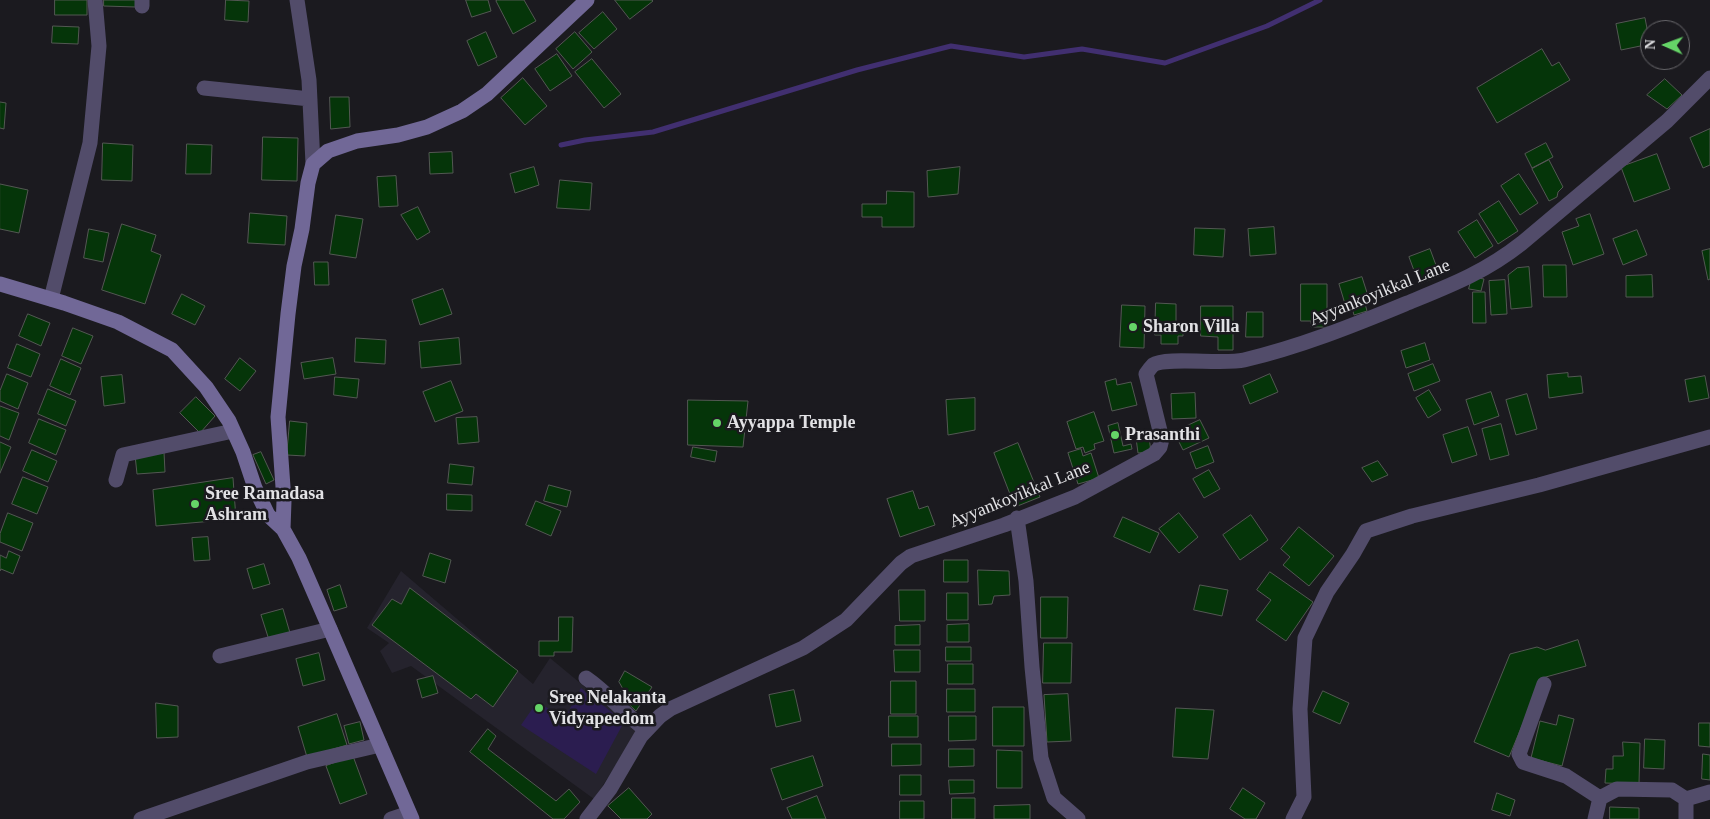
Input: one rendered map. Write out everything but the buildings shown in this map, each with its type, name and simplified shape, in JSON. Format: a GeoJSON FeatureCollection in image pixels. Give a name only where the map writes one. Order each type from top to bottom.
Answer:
{"type":"FeatureCollection","features":[{"type":"Feature","properties":{"kind":"main road"},"geometry":{"type":"LineString","coordinates":[[283,529],[284,502],[278,417],[294,266],[313,164],[328,151],[358,141],[398,135],[428,127],[462,111],[487,94],[587,0]]}},
{"type":"Feature","properties":{"kind":"main road"},"geometry":{"type":"LineString","coordinates":[[0,284],[118,322],[172,350],[206,387],[234,431],[243,452],[254,488],[268,514],[283,529],[298,558],[411,816]]}},
{"type":"Feature","properties":{"kind":"street"},"geometry":{"type":"LineString","coordinates":[[51,299],[90,143],[99,46],[95,0]]}},
{"type":"Feature","properties":{"kind":"street"},"geometry":{"type":"LineString","coordinates":[[297,0],[309,80],[313,164]]}},
{"type":"Feature","properties":{"kind":"street","name":"Ayyankoyikkal Lane"},"geometry":{"type":"LineString","coordinates":[[587,819],[610,789],[641,736],[660,716],[670,709],[803,648],[846,620],[901,563],[911,556],[1004,525],[1017,518],[1075,497],[1154,454],[1160,448],[1162,439],[1146,374],[1154,365],[1168,361],[1232,361],[1260,355],[1316,339],[1470,277],[1502,258],[1522,243],[1667,121],[1710,78]]}},
{"type":"Feature","properties":{"kind":"street"},"geometry":{"type":"LineString","coordinates":[[204,88],[310,99]]}},
{"type":"Feature","properties":{"kind":"street"},"geometry":{"type":"LineString","coordinates":[[116,480],[123,455],[234,431]]}},
{"type":"Feature","properties":{"kind":"street"},"geometry":{"type":"LineString","coordinates":[[1293,819],[1304,797],[1300,709],[1304,638],[1327,592],[1366,531],[1412,516],[1556,480],[1710,437]]}},
{"type":"Feature","properties":{"kind":"street"},"geometry":{"type":"LineString","coordinates":[[1017,518],[1026,581],[1041,758],[1054,798],[1078,819]]}},
{"type":"Feature","properties":{"kind":"street"},"geometry":{"type":"LineString","coordinates":[[220,656],[330,629]]}},
{"type":"Feature","properties":{"kind":"street"},"geometry":{"type":"LineString","coordinates":[[586,678],[598,686],[635,722],[646,730]]}},
{"type":"Feature","properties":{"kind":"street"},"geometry":{"type":"LineString","coordinates":[[1544,684],[1519,754],[1523,762],[1566,776],[1600,798]]}},
{"type":"Feature","properties":{"kind":"street"},"geometry":{"type":"LineString","coordinates":[[141,819],[307,762],[380,745]]}},
{"type":"Feature","properties":{"kind":"street"},"geometry":{"type":"LineString","coordinates":[[1600,798],[1617,790],[1672,790],[1686,799],[1710,792]]}},
{"type":"Feature","properties":{"kind":"street"},"geometry":{"type":"LineString","coordinates":[[1595,819],[1600,798]]}},
{"type":"Feature","properties":{"kind":"street"},"geometry":{"type":"LineString","coordinates":[[1686,799],[1686,819]]}},
{"type":"Feature","properties":{"kind":"street"},"geometry":{"type":"LineString","coordinates":[[391,819],[411,816]]}},
{"type":"Feature","properties":{"kind":"shaded area","name":"Sree Nelakanta Vidyapeedom"},"geometry":{"type":"Polygon","coordinates":[[[401,571],[533,684],[550,658],[638,731],[594,799],[411,666],[392,673],[380,651],[389,643],[367,628],[401,571]]]}},
{"type":"Feature","properties":{"kind":"shaded area"},"geometry":{"type":"Polygon","coordinates":[[[581,688],[624,722],[596,774],[521,725],[537,702],[565,718],[581,688]]]}},
{"type":"Feature","properties":{"kind":"waterway"},"geometry":{"type":"LineString","coordinates":[[561,145],[585,140],[653,132],[857,70],[951,46],[1024,57],[1082,49],[1165,63],[1267,26],[1320,0]]}},
{"type":"Feature","properties":{"kind":"place","name":"Sharon Villa"},"geometry":{"type":"Point","coordinates":[1133,327]}},
{"type":"Feature","properties":{"kind":"place","name":"Ayyappa Temple"},"geometry":{"type":"Point","coordinates":[717,423]}},
{"type":"Feature","properties":{"kind":"place","name":"Prasanthi"},"geometry":{"type":"Point","coordinates":[1115,435]}},
{"type":"Feature","properties":{"kind":"place","name":"Sree Ramadasa Ashram"},"geometry":{"type":"Point","coordinates":[195,504]}},
{"type":"Feature","properties":{"kind":"place","name":"Sree Nelakanta Vidyapeedom"},"geometry":{"type":"Point","coordinates":[539,708]}}]}
